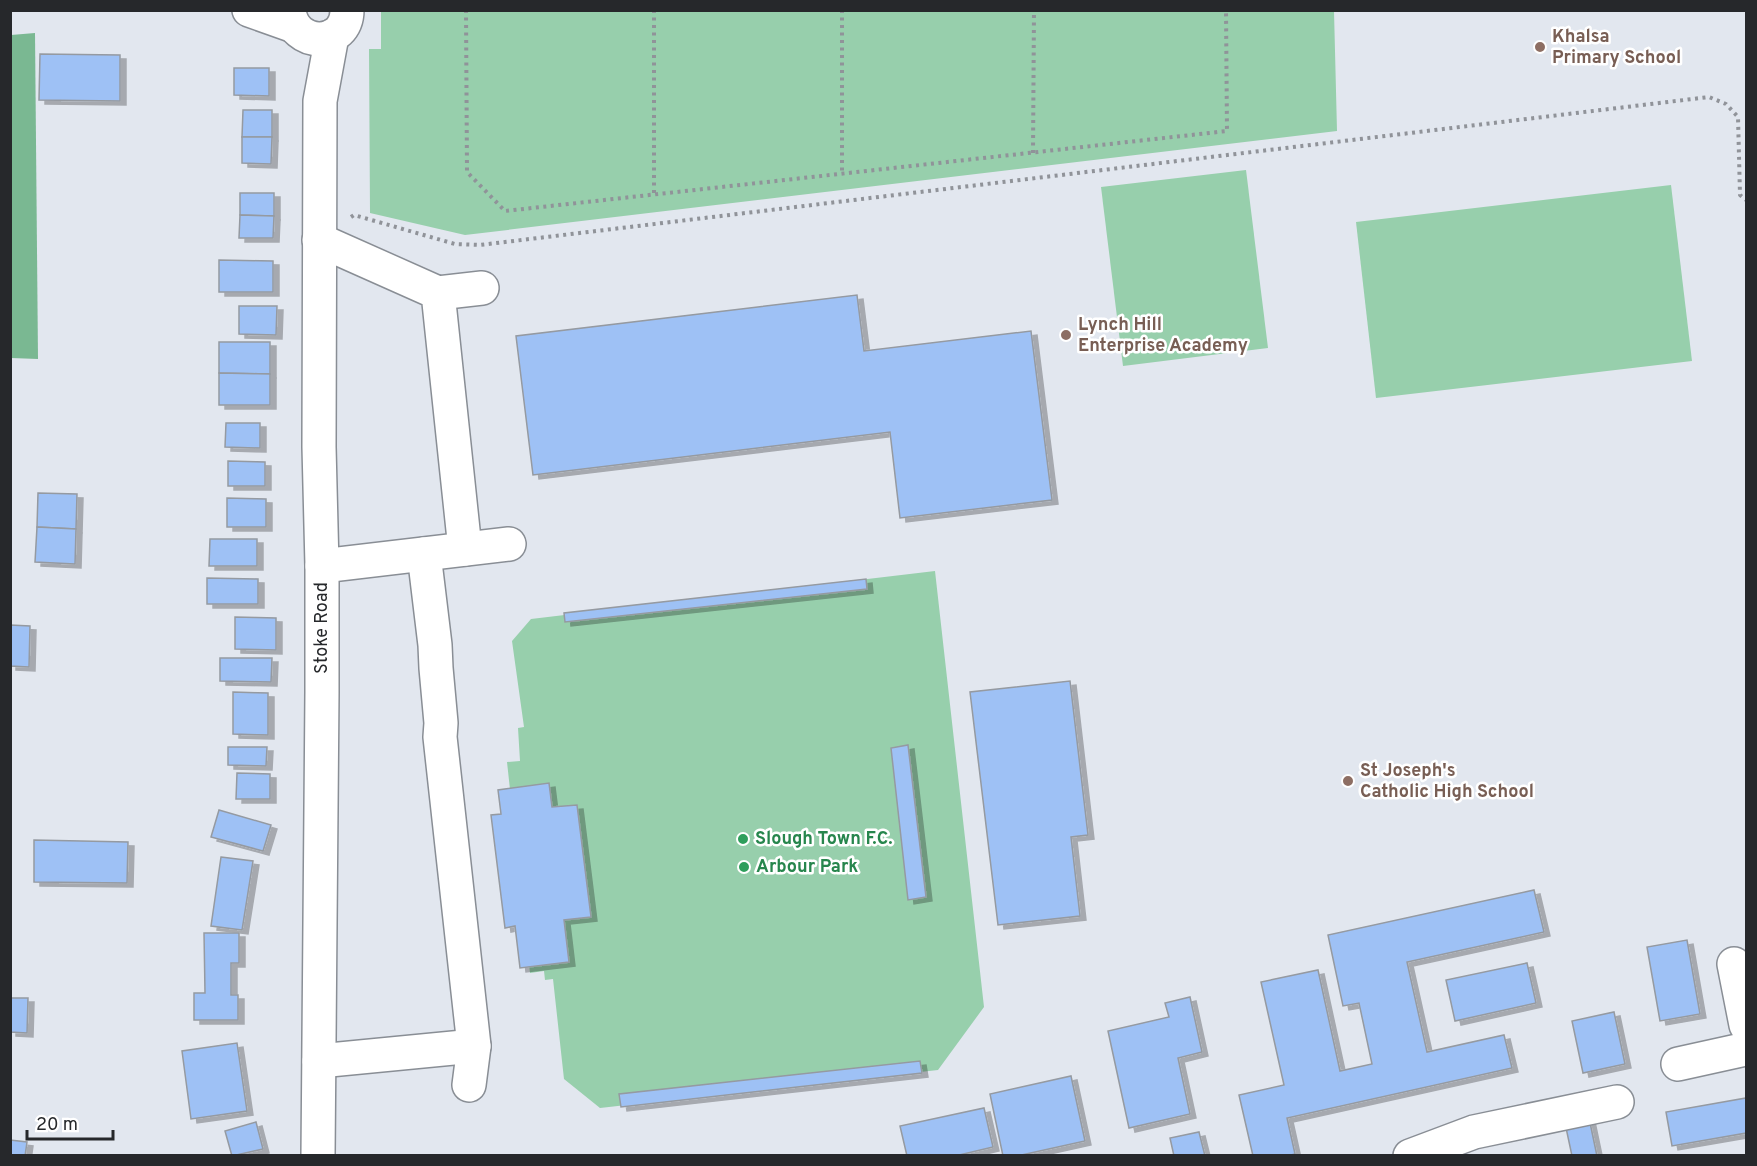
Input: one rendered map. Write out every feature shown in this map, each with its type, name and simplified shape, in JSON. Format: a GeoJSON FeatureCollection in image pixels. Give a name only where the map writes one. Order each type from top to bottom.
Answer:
{"type":"FeatureCollection","features":[{"type":"Feature","properties":{"kind":"main road"},"geometry":{"type":"LineString","coordinates":[[249,10],[314,24]]}},
{"type":"Feature","properties":{"kind":"main road","name":"Stoke Road"},"geometry":{"type":"LineString","coordinates":[[314,24],[320,101],[319,447],[322,566],[318,1155]]}},
{"type":"Feature","properties":{"kind":"main road"},"geometry":{"type":"LineString","coordinates":[[319,240],[438,293],[482,288]]}},
{"type":"Feature","properties":{"kind":"main road"},"geometry":{"type":"LineString","coordinates":[[438,293],[465,549]]}},
{"type":"Feature","properties":{"kind":"main road"},"geometry":{"type":"LineString","coordinates":[[322,566],[509,544]]}},
{"type":"Feature","properties":{"kind":"main road"},"geometry":{"type":"LineString","coordinates":[[424,554],[435,645],[440,737],[474,1046],[470,1085]]}},
{"type":"Feature","properties":{"kind":"main road"},"geometry":{"type":"LineString","coordinates":[[1734,964],[1746,1025]]}},
{"type":"Feature","properties":{"kind":"main road"},"geometry":{"type":"LineString","coordinates":[[319,1061],[474,1046]]}},
{"type":"Feature","properties":{"kind":"main road"},"geometry":{"type":"LineString","coordinates":[[1678,1064],[1746,1049]]}},
{"type":"Feature","properties":{"kind":"main road"},"geometry":{"type":"LineString","coordinates":[[1410,1155],[1474,1132],[1617,1102]]}},
{"type":"Feature","properties":{"kind":"path"},"geometry":{"type":"LineString","coordinates":[[466,10],[467,172],[505,211],[1227,131],[1226,10]]}},
{"type":"Feature","properties":{"kind":"path"},"geometry":{"type":"LineString","coordinates":[[654,10],[654,195]]}},
{"type":"Feature","properties":{"kind":"path"},"geometry":{"type":"LineString","coordinates":[[842,10],[842,174]]}},
{"type":"Feature","properties":{"kind":"path"},"geometry":{"type":"LineString","coordinates":[[1034,10],[1034,153]]}},
{"type":"Feature","properties":{"kind":"path"},"geometry":{"type":"LineString","coordinates":[[319,240],[354,215],[455,244],[480,245],[1709,97],[1726,104],[1738,117],[1740,195],[1746,200]]}},
{"type":"Feature","properties":{"kind":"green space"},"geometry":{"type":"Polygon","coordinates":[[[381,10],[1334,11],[1337,131],[465,235],[370,213],[369,49],[381,49],[381,10]]]}},
{"type":"Feature","properties":{"kind":"green space"},"geometry":{"type":"Polygon","coordinates":[[[35,33],[38,359],[11,358],[11,35],[35,33]]]}},
{"type":"Feature","properties":{"kind":"green space"},"geometry":{"type":"Polygon","coordinates":[[[1246,170],[1268,348],[1123,366],[1101,187],[1246,170]]]}},
{"type":"Feature","properties":{"kind":"green space"},"geometry":{"type":"Polygon","coordinates":[[[1671,185],[1692,361],[1376,398],[1356,222],[1671,185]]]}},
{"type":"Feature","properties":{"kind":"green space","name":"Slough Town F.C."},"geometry":{"type":"Polygon","coordinates":[[[935,571],[984,1007],[938,1070],[600,1108],[564,1079],[553,979],[545,980],[544,971],[530,973],[507,762],[520,761],[518,728],[524,727],[512,641],[531,619],[935,571]]]}},
{"type":"Feature","properties":{"kind":"building"},"geometry":{"type":"Polygon","coordinates":[[[40,54],[120,55],[120,101],[39,100],[40,54]]]}},
{"type":"Feature","properties":{"kind":"building"},"geometry":{"type":"Polygon","coordinates":[[[234,68],[269,68],[269,96],[234,95],[234,68]]]}},
{"type":"Feature","properties":{"kind":"building"},"geometry":{"type":"Polygon","coordinates":[[[243,110],[272,110],[272,137],[242,137],[243,110]]]}},
{"type":"Feature","properties":{"kind":"building"},"geometry":{"type":"Polygon","coordinates":[[[242,137],[272,137],[271,164],[242,163],[242,137]]]}},
{"type":"Feature","properties":{"kind":"building"},"geometry":{"type":"Polygon","coordinates":[[[240,193],[274,193],[274,216],[240,215],[240,193]]]}},
{"type":"Feature","properties":{"kind":"building"},"geometry":{"type":"Polygon","coordinates":[[[240,215],[274,216],[273,238],[239,238],[240,215]]]}},
{"type":"Feature","properties":{"kind":"building"},"geometry":{"type":"Polygon","coordinates":[[[219,260],[273,261],[273,292],[219,292],[219,260]]]}},
{"type":"Feature","properties":{"kind":"building"},"geometry":{"type":"Polygon","coordinates":[[[857,295],[864,351],[1031,331],[1052,500],[900,518],[890,432],[533,475],[516,336],[857,295]]]}},
{"type":"Feature","properties":{"kind":"building"},"geometry":{"type":"Polygon","coordinates":[[[239,306],[277,306],[276,335],[239,334],[239,306]]]}},
{"type":"Feature","properties":{"kind":"building"},"geometry":{"type":"Polygon","coordinates":[[[219,342],[270,342],[270,374],[219,373],[219,342]]]}},
{"type":"Feature","properties":{"kind":"building"},"geometry":{"type":"Polygon","coordinates":[[[219,373],[270,374],[270,405],[219,405],[219,373]]]}},
{"type":"Feature","properties":{"kind":"building"},"geometry":{"type":"Polygon","coordinates":[[[226,423],[260,423],[260,448],[225,447],[226,423]]]}},
{"type":"Feature","properties":{"kind":"building"},"geometry":{"type":"Polygon","coordinates":[[[228,461],[265,462],[265,486],[228,486],[228,461]]]}},
{"type":"Feature","properties":{"kind":"building"},"geometry":{"type":"Polygon","coordinates":[[[38,493],[77,494],[76,529],[37,527],[38,493]]]}},
{"type":"Feature","properties":{"kind":"building"},"geometry":{"type":"Polygon","coordinates":[[[227,498],[266,499],[266,527],[227,527],[227,498]]]}},
{"type":"Feature","properties":{"kind":"building"},"geometry":{"type":"Polygon","coordinates":[[[37,527],[76,529],[75,564],[35,562],[37,527]]]}},
{"type":"Feature","properties":{"kind":"building"},"geometry":{"type":"Polygon","coordinates":[[[210,539],[257,539],[257,566],[209,566],[210,539]]]}},
{"type":"Feature","properties":{"kind":"building"},"geometry":{"type":"Polygon","coordinates":[[[207,578],[258,579],[258,604],[207,604],[207,578]]]}},
{"type":"Feature","properties":{"kind":"building"},"geometry":{"type":"Polygon","coordinates":[[[866,579],[867,589],[565,622],[564,613],[866,579]]]}},
{"type":"Feature","properties":{"kind":"building"},"geometry":{"type":"Polygon","coordinates":[[[235,617],[276,618],[276,650],[235,649],[235,617]]]}},
{"type":"Feature","properties":{"kind":"building"},"geometry":{"type":"Polygon","coordinates":[[[10,625],[30,626],[29,667],[10,666],[10,625]]]}},
{"type":"Feature","properties":{"kind":"building"},"geometry":{"type":"Polygon","coordinates":[[[220,658],[272,658],[271,682],[220,681],[220,658]]]}},
{"type":"Feature","properties":{"kind":"building"},"geometry":{"type":"Polygon","coordinates":[[[1070,681],[1088,835],[1071,837],[1080,916],[998,925],[970,692],[1070,681]]]}},
{"type":"Feature","properties":{"kind":"building"},"geometry":{"type":"Polygon","coordinates":[[[233,692],[268,693],[268,735],[233,734],[233,692]]]}},
{"type":"Feature","properties":{"kind":"building"},"geometry":{"type":"Polygon","coordinates":[[[908,745],[926,897],[908,900],[891,748],[908,745]]]}},
{"type":"Feature","properties":{"kind":"building"},"geometry":{"type":"Polygon","coordinates":[[[228,747],[267,747],[266,766],[228,765],[228,747]]]}},
{"type":"Feature","properties":{"kind":"building"},"geometry":{"type":"Polygon","coordinates":[[[237,773],[270,774],[270,799],[236,799],[237,773]]]}},
{"type":"Feature","properties":{"kind":"building"},"geometry":{"type":"Polygon","coordinates":[[[549,783],[552,807],[577,805],[591,917],[564,920],[569,962],[520,968],[515,926],[505,928],[491,815],[501,814],[498,790],[549,783]]]}},
{"type":"Feature","properties":{"kind":"building"},"geometry":{"type":"Polygon","coordinates":[[[219,810],[271,825],[263,851],[211,837],[219,810]]]}},
{"type":"Feature","properties":{"kind":"building"},"geometry":{"type":"Polygon","coordinates":[[[34,840],[128,842],[127,883],[34,882],[34,840]]]}},
{"type":"Feature","properties":{"kind":"building"},"geometry":{"type":"Polygon","coordinates":[[[221,857],[253,861],[242,930],[211,926],[221,857]]]}},
{"type":"Feature","properties":{"kind":"building"},"geometry":{"type":"Polygon","coordinates":[[[1534,890],[1544,932],[1407,962],[1427,1052],[1504,1035],[1512,1068],[1287,1118],[1295,1154],[1253,1156],[1239,1095],[1284,1085],[1261,982],[1318,970],[1340,1071],[1372,1064],[1359,1003],[1343,1006],[1328,935],[1534,890]]]}},
{"type":"Feature","properties":{"kind":"building"},"geometry":{"type":"Polygon","coordinates":[[[204,933],[239,933],[239,963],[231,963],[231,995],[238,995],[238,1020],[194,1020],[194,993],[205,993],[204,933]]]}},
{"type":"Feature","properties":{"kind":"building"},"geometry":{"type":"Polygon","coordinates":[[[1687,940],[1700,1014],[1660,1021],[1647,947],[1687,940]]]}},
{"type":"Feature","properties":{"kind":"building"},"geometry":{"type":"Polygon","coordinates":[[[1527,963],[1536,1003],[1455,1021],[1446,980],[1527,963]]]}},
{"type":"Feature","properties":{"kind":"building"},"geometry":{"type":"Polygon","coordinates":[[[1190,997],[1202,1052],[1178,1058],[1190,1114],[1129,1128],[1108,1031],[1169,1017],[1165,1003],[1190,997]]]}},
{"type":"Feature","properties":{"kind":"building"},"geometry":{"type":"Polygon","coordinates":[[[10,998],[28,998],[27,1033],[10,1032],[10,998]]]}},
{"type":"Feature","properties":{"kind":"building"},"geometry":{"type":"Polygon","coordinates":[[[1614,1012],[1625,1064],[1583,1073],[1572,1021],[1614,1012]]]}},
{"type":"Feature","properties":{"kind":"building"},"geometry":{"type":"Polygon","coordinates":[[[237,1043],[247,1111],[191,1119],[182,1051],[237,1043]]]}},
{"type":"Feature","properties":{"kind":"building"},"geometry":{"type":"Polygon","coordinates":[[[920,1061],[922,1073],[621,1107],[619,1094],[920,1061]]]}},
{"type":"Feature","properties":{"kind":"building"},"geometry":{"type":"Polygon","coordinates":[[[1071,1076],[1085,1141],[1017,1156],[1003,1156],[990,1094],[1071,1076]]]}},
{"type":"Feature","properties":{"kind":"building"},"geometry":{"type":"Polygon","coordinates":[[[1746,1098],[1746,1133],[1672,1146],[1666,1112],[1746,1098]]]}},
{"type":"Feature","properties":{"kind":"building"},"geometry":{"type":"Polygon","coordinates":[[[984,1108],[993,1147],[955,1156],[907,1156],[900,1126],[984,1108]]]}},
{"type":"Feature","properties":{"kind":"building"},"geometry":{"type":"Polygon","coordinates":[[[1589,1118],[1597,1156],[1572,1156],[1565,1123],[1589,1118]]]}},
{"type":"Feature","properties":{"kind":"building"},"geometry":{"type":"Polygon","coordinates":[[[256,1122],[263,1149],[232,1156],[225,1131],[256,1122]]]}},
{"type":"Feature","properties":{"kind":"building"},"geometry":{"type":"Polygon","coordinates":[[[1199,1132],[1205,1156],[1174,1156],[1170,1138],[1199,1132]]]}},
{"type":"Feature","properties":{"kind":"building"},"geometry":{"type":"Polygon","coordinates":[[[10,1140],[27,1142],[25,1156],[10,1156],[10,1140]]]}},
{"type":"Feature","properties":{"kind":"place","name":"Khalsa Primary School"},"geometry":{"type":"Point","coordinates":[1540,47]}},
{"type":"Feature","properties":{"kind":"place","name":"Lynch Hill Enterprise Academy"},"geometry":{"type":"Point","coordinates":[1066,335]}},
{"type":"Feature","properties":{"kind":"place","name":"St Joseph's Catholic High School"},"geometry":{"type":"Point","coordinates":[1348,781]}},
{"type":"Feature","properties":{"kind":"place","name":"Slough Town F.C."},"geometry":{"type":"Point","coordinates":[743,839]}},
{"type":"Feature","properties":{"kind":"place","name":"Arbour Park"},"geometry":{"type":"Point","coordinates":[744,867]}}]}
